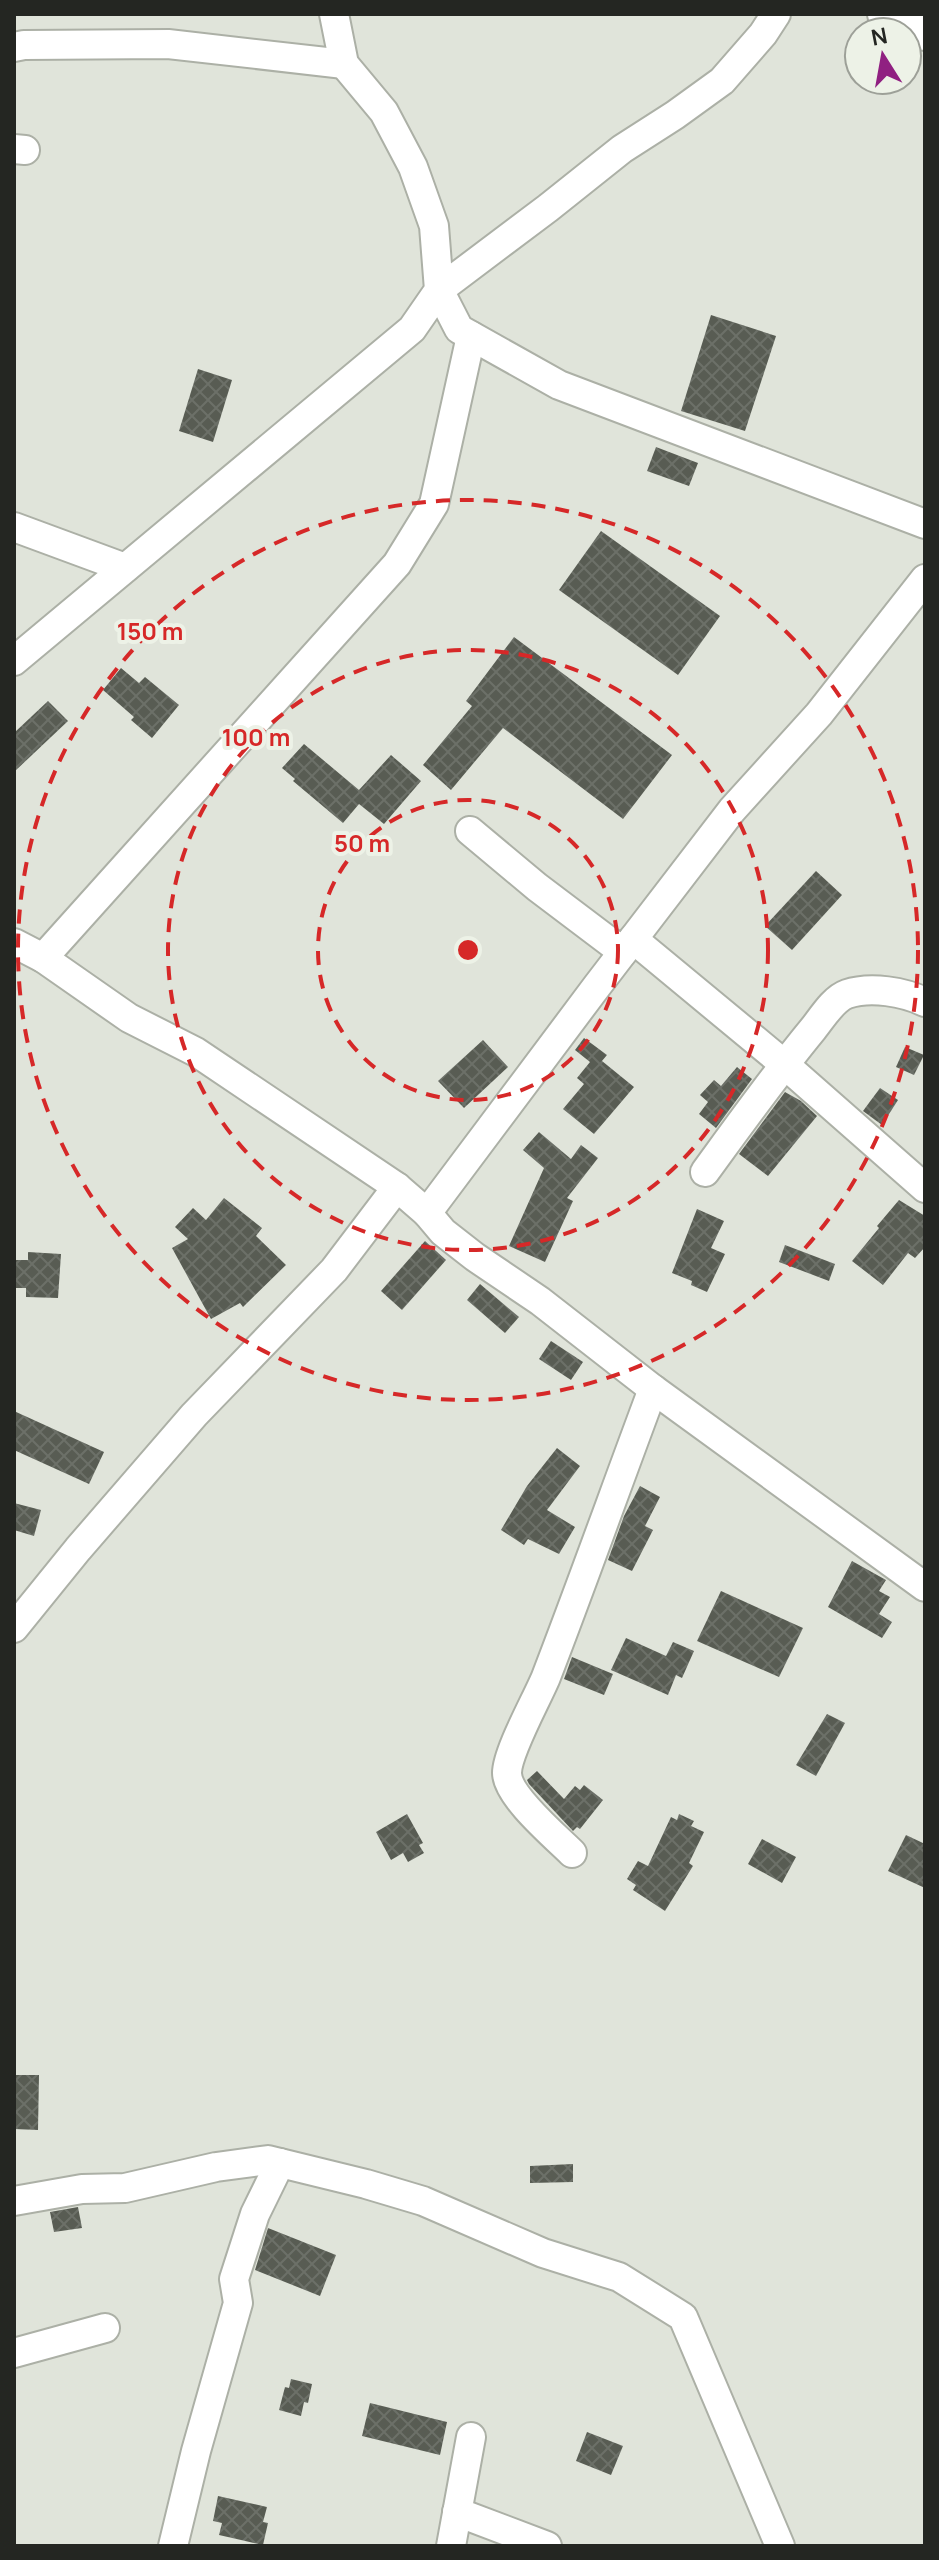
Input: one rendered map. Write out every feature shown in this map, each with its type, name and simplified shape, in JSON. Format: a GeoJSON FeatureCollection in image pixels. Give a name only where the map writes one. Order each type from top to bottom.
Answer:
{"type":"FeatureCollection","features":[{"type":"Feature","properties":{"kind":"main road"},"geometry":{"type":"LineString","coordinates":[[886,14],[925,32]]}},
{"type":"Feature","properties":{"kind":"street"},"geometry":{"type":"LineString","coordinates":[[334,14],[344,64],[384,112],[413,167],[434,226],[439,290],[459,329],[559,385],[925,524]]}},
{"type":"Feature","properties":{"kind":"street"},"geometry":{"type":"LineString","coordinates":[[14,661],[412,329],[439,290],[622,149],[722,81],[763,34],[776,14]]}},
{"type":"Feature","properties":{"kind":"street"},"geometry":{"type":"LineString","coordinates":[[14,47],[168,44],[344,64]]}},
{"type":"Feature","properties":{"kind":"street"},"geometry":{"type":"LineString","coordinates":[[43,958],[397,564],[434,504],[471,336]]}},
{"type":"Feature","properties":{"kind":"street"},"geometry":{"type":"LineString","coordinates":[[14,527],[125,568]]}},
{"type":"Feature","properties":{"kind":"street"},"geometry":{"type":"LineString","coordinates":[[427,1213],[732,810],[819,714],[925,579]]}},
{"type":"Feature","properties":{"kind":"street"},"geometry":{"type":"LineString","coordinates":[[470,831],[537,887],[628,946],[784,1064],[925,1188]]}},
{"type":"Feature","properties":{"kind":"street"},"geometry":{"type":"LineString","coordinates":[[14,943],[43,958],[129,1018],[196,1052],[251,1087],[397,1187],[443,1232],[540,1301],[847,1533],[925,1587]]}},
{"type":"Feature","properties":{"kind":"street"},"geometry":{"type":"LineString","coordinates":[[705,1172],[784,1064],[845,995],[872,991],[908,994],[925,1002]]}},
{"type":"Feature","properties":{"kind":"street"},"geometry":{"type":"LineString","coordinates":[[14,1628],[194,1415],[334,1270],[397,1187]]}},
{"type":"Feature","properties":{"kind":"street"},"geometry":{"type":"LineString","coordinates":[[572,1853],[528,1808],[514,1791],[507,1775],[510,1758],[545,1678],[653,1389]]}},
{"type":"Feature","properties":{"kind":"street"},"geometry":{"type":"LineString","coordinates":[[14,2201],[82,2189],[125,2188],[216,2167],[268,2160],[423,2201],[543,2253],[619,2277],[683,2317],[780,2546]]}},
{"type":"Feature","properties":{"kind":"street"},"geometry":{"type":"LineString","coordinates":[[173,2546],[238,2303],[234,2279],[255,2214],[280,2163]]}},
{"type":"Feature","properties":{"kind":"street"},"geometry":{"type":"LineString","coordinates":[[14,2353],[105,2328]]}},
{"type":"Feature","properties":{"kind":"street"},"geometry":{"type":"LineString","coordinates":[[451,2546],[471,2437]]}},
{"type":"Feature","properties":{"kind":"street"},"geometry":{"type":"LineString","coordinates":[[457,2512],[547,2546]]}},
{"type":"Feature","properties":{"kind":"building"},"geometry":{"type":"Polygon","coordinates":[[[711,315],[776,336],[745,431],[681,411],[711,315]]]}},
{"type":"Feature","properties":{"kind":"building"},"geometry":{"type":"Polygon","coordinates":[[[198,369],[232,380],[213,442],[179,431],[198,369]]]}},
{"type":"Feature","properties":{"kind":"building"},"geometry":{"type":"Polygon","coordinates":[[[656,447],[698,463],[689,486],[647,471],[656,447]]]}},
{"type":"Feature","properties":{"kind":"building"},"geometry":{"type":"Polygon","coordinates":[[[601,531],[720,616],[678,675],[559,590],[601,531]]]}},
{"type":"Feature","properties":{"kind":"building"},"geometry":{"type":"Polygon","coordinates":[[[514,637],[672,755],[623,819],[503,728],[451,790],[423,765],[472,706],[466,701],[514,637]]]}},
{"type":"Feature","properties":{"kind":"building"},"geometry":{"type":"Polygon","coordinates":[[[121,668],[139,683],[145,677],[179,705],[152,738],[131,720],[134,717],[103,690],[121,668]]]}},
{"type":"Feature","properties":{"kind":"building"},"geometry":{"type":"Polygon","coordinates":[[[48,701],[68,721],[14,772],[14,733],[48,701]]]}},
{"type":"Feature","properties":{"kind":"building"},"geometry":{"type":"Polygon","coordinates":[[[304,744],[359,790],[391,755],[421,781],[384,824],[359,804],[343,823],[282,768],[304,744]]]}},
{"type":"Feature","properties":{"kind":"building"},"geometry":{"type":"Polygon","coordinates":[[[816,871],[842,895],[792,950],[765,926],[816,871]]]}},
{"type":"Feature","properties":{"kind":"building"},"geometry":{"type":"Polygon","coordinates":[[[584,1038],[607,1055],[602,1061],[634,1087],[594,1134],[563,1109],[584,1084],[577,1078],[590,1062],[575,1050],[584,1038]]]}},
{"type":"Feature","properties":{"kind":"building"},"geometry":{"type":"Polygon","coordinates":[[[483,1040],[508,1067],[464,1108],[438,1081],[483,1040]]]}},
{"type":"Feature","properties":{"kind":"building"},"geometry":{"type":"Polygon","coordinates":[[[905,1047],[924,1055],[914,1075],[896,1067],[905,1047]]]}},
{"type":"Feature","properties":{"kind":"building"},"geometry":{"type":"Polygon","coordinates":[[[737,1067],[752,1079],[716,1128],[699,1114],[708,1102],[700,1095],[714,1080],[721,1086],[737,1067]]]}},
{"type":"Feature","properties":{"kind":"building"},"geometry":{"type":"Polygon","coordinates":[[[880,1088],[898,1100],[882,1125],[863,1111],[880,1088]]]}},
{"type":"Feature","properties":{"kind":"building"},"geometry":{"type":"Polygon","coordinates":[[[785,1092],[817,1116],[768,1176],[739,1154],[785,1092]]]}},
{"type":"Feature","properties":{"kind":"building"},"geometry":{"type":"Polygon","coordinates":[[[539,1132],[571,1159],[581,1145],[598,1158],[567,1198],[573,1201],[545,1262],[509,1246],[544,1168],[523,1150],[539,1132]]]}},
{"type":"Feature","properties":{"kind":"building"},"geometry":{"type":"Polygon","coordinates":[[[224,1198],[262,1228],[256,1236],[286,1265],[243,1307],[240,1303],[211,1319],[172,1248],[188,1239],[175,1227],[193,1208],[206,1220],[224,1198]]]}},
{"type":"Feature","properties":{"kind":"building"},"geometry":{"type":"Polygon","coordinates":[[[899,1200],[925,1216],[925,1247],[915,1258],[908,1253],[883,1285],[852,1261],[899,1200]]]}},
{"type":"Feature","properties":{"kind":"building"},"geometry":{"type":"Polygon","coordinates":[[[697,1209],[724,1221],[711,1248],[725,1254],[707,1292],[691,1285],[692,1281],[672,1273],[697,1209]]]}},
{"type":"Feature","properties":{"kind":"building"},"geometry":{"type":"Polygon","coordinates":[[[425,1241],[446,1260],[402,1310],[381,1291],[425,1241]]]}},
{"type":"Feature","properties":{"kind":"building"},"geometry":{"type":"Polygon","coordinates":[[[785,1245],[835,1264],[829,1281],[779,1262],[785,1245]]]}},
{"type":"Feature","properties":{"kind":"building"},"geometry":{"type":"Polygon","coordinates":[[[28,1252],[61,1254],[58,1298],[26,1297],[26,1288],[14,1288],[14,1260],[28,1260],[28,1252]]]}},
{"type":"Feature","properties":{"kind":"building"},"geometry":{"type":"Polygon","coordinates":[[[480,1284],[519,1317],[505,1333],[467,1300],[480,1284]]]}},
{"type":"Feature","properties":{"kind":"building"},"geometry":{"type":"Polygon","coordinates":[[[551,1341],[583,1362],[571,1380],[539,1359],[551,1341]]]}},
{"type":"Feature","properties":{"kind":"building"},"geometry":{"type":"Polygon","coordinates":[[[14,1411],[104,1452],[89,1484],[14,1450],[14,1411]]]}},
{"type":"Feature","properties":{"kind":"building"},"geometry":{"type":"Polygon","coordinates":[[[557,1448],[580,1466],[547,1510],[575,1527],[559,1554],[528,1539],[524,1545],[501,1530],[527,1486],[557,1448]]]}},
{"type":"Feature","properties":{"kind":"building"},"geometry":{"type":"Polygon","coordinates":[[[640,1486],[660,1497],[645,1526],[653,1530],[632,1571],[608,1560],[624,1516],[640,1486]]]}},
{"type":"Feature","properties":{"kind":"building"},"geometry":{"type":"Polygon","coordinates":[[[14,1503],[41,1510],[34,1536],[14,1530],[14,1503]]]}},
{"type":"Feature","properties":{"kind":"building"},"geometry":{"type":"Polygon","coordinates":[[[852,1561],[886,1580],[879,1591],[890,1597],[879,1614],[892,1622],[882,1638],[828,1607],[852,1561]]]}},
{"type":"Feature","properties":{"kind":"building"},"geometry":{"type":"Polygon","coordinates":[[[721,1591],[803,1628],[779,1677],[697,1641],[721,1591]]]}},
{"type":"Feature","properties":{"kind":"building"},"geometry":{"type":"Polygon","coordinates":[[[626,1638],[666,1656],[673,1642],[694,1651],[682,1678],[676,1675],[668,1695],[611,1670],[626,1638]]]}},
{"type":"Feature","properties":{"kind":"building"},"geometry":{"type":"Polygon","coordinates":[[[572,1657],[613,1674],[604,1695],[564,1679],[572,1657]]]}},
{"type":"Feature","properties":{"kind":"building"},"geometry":{"type":"Polygon","coordinates":[[[827,1714],[845,1723],[816,1776],[796,1765],[827,1714]]]}},
{"type":"Feature","properties":{"kind":"building"},"geometry":{"type":"Polygon","coordinates":[[[537,1771],[564,1799],[575,1786],[580,1790],[584,1785],[603,1800],[580,1829],[577,1827],[573,1831],[529,1784],[527,1780],[537,1771]]]}},
{"type":"Feature","properties":{"kind":"building"},"geometry":{"type":"Polygon","coordinates":[[[407,1814],[423,1843],[419,1845],[424,1853],[408,1862],[403,1853],[391,1860],[376,1832],[407,1814]]]}},
{"type":"Feature","properties":{"kind":"building"},"geometry":{"type":"Polygon","coordinates":[[[679,1814],[694,1821],[691,1826],[704,1832],[689,1863],[693,1866],[665,1911],[633,1890],[636,1885],[627,1879],[638,1861],[648,1866],[671,1817],[677,1820],[679,1814]]]}},
{"type":"Feature","properties":{"kind":"building"},"geometry":{"type":"Polygon","coordinates":[[[906,1835],[925,1844],[925,1888],[888,1871],[906,1835]]]}},
{"type":"Feature","properties":{"kind":"building"},"geometry":{"type":"Polygon","coordinates":[[[762,1839],[796,1857],[782,1883],[748,1864],[762,1839]]]}},
{"type":"Feature","properties":{"kind":"building"},"geometry":{"type":"Polygon","coordinates":[[[14,2075],[39,2075],[38,2130],[14,2129],[14,2075]]]}},
{"type":"Feature","properties":{"kind":"building"},"geometry":{"type":"Polygon","coordinates":[[[573,2164],[573,2182],[530,2183],[530,2166],[573,2164]]]}},
{"type":"Feature","properties":{"kind":"building"},"geometry":{"type":"Polygon","coordinates":[[[78,2207],[82,2228],[54,2232],[50,2212],[78,2207]]]}},
{"type":"Feature","properties":{"kind":"building"},"geometry":{"type":"Polygon","coordinates":[[[268,2228],[336,2255],[320,2296],[255,2270],[268,2228]]]}},
{"type":"Feature","properties":{"kind":"building"},"geometry":{"type":"Polygon","coordinates":[[[291,2379],[312,2384],[301,2416],[279,2410],[285,2387],[289,2388],[291,2379]]]}},
{"type":"Feature","properties":{"kind":"building"},"geometry":{"type":"Polygon","coordinates":[[[370,2403],[447,2422],[440,2455],[362,2436],[370,2403]]]}},
{"type":"Feature","properties":{"kind":"building"},"geometry":{"type":"Polygon","coordinates":[[[587,2432],[623,2446],[611,2475],[576,2461],[587,2432]]]}},
{"type":"Feature","properties":{"kind":"building"},"geometry":{"type":"Polygon","coordinates":[[[218,2496],[267,2507],[263,2522],[268,2523],[263,2545],[219,2535],[222,2523],[213,2521],[218,2496]]]}}]}
